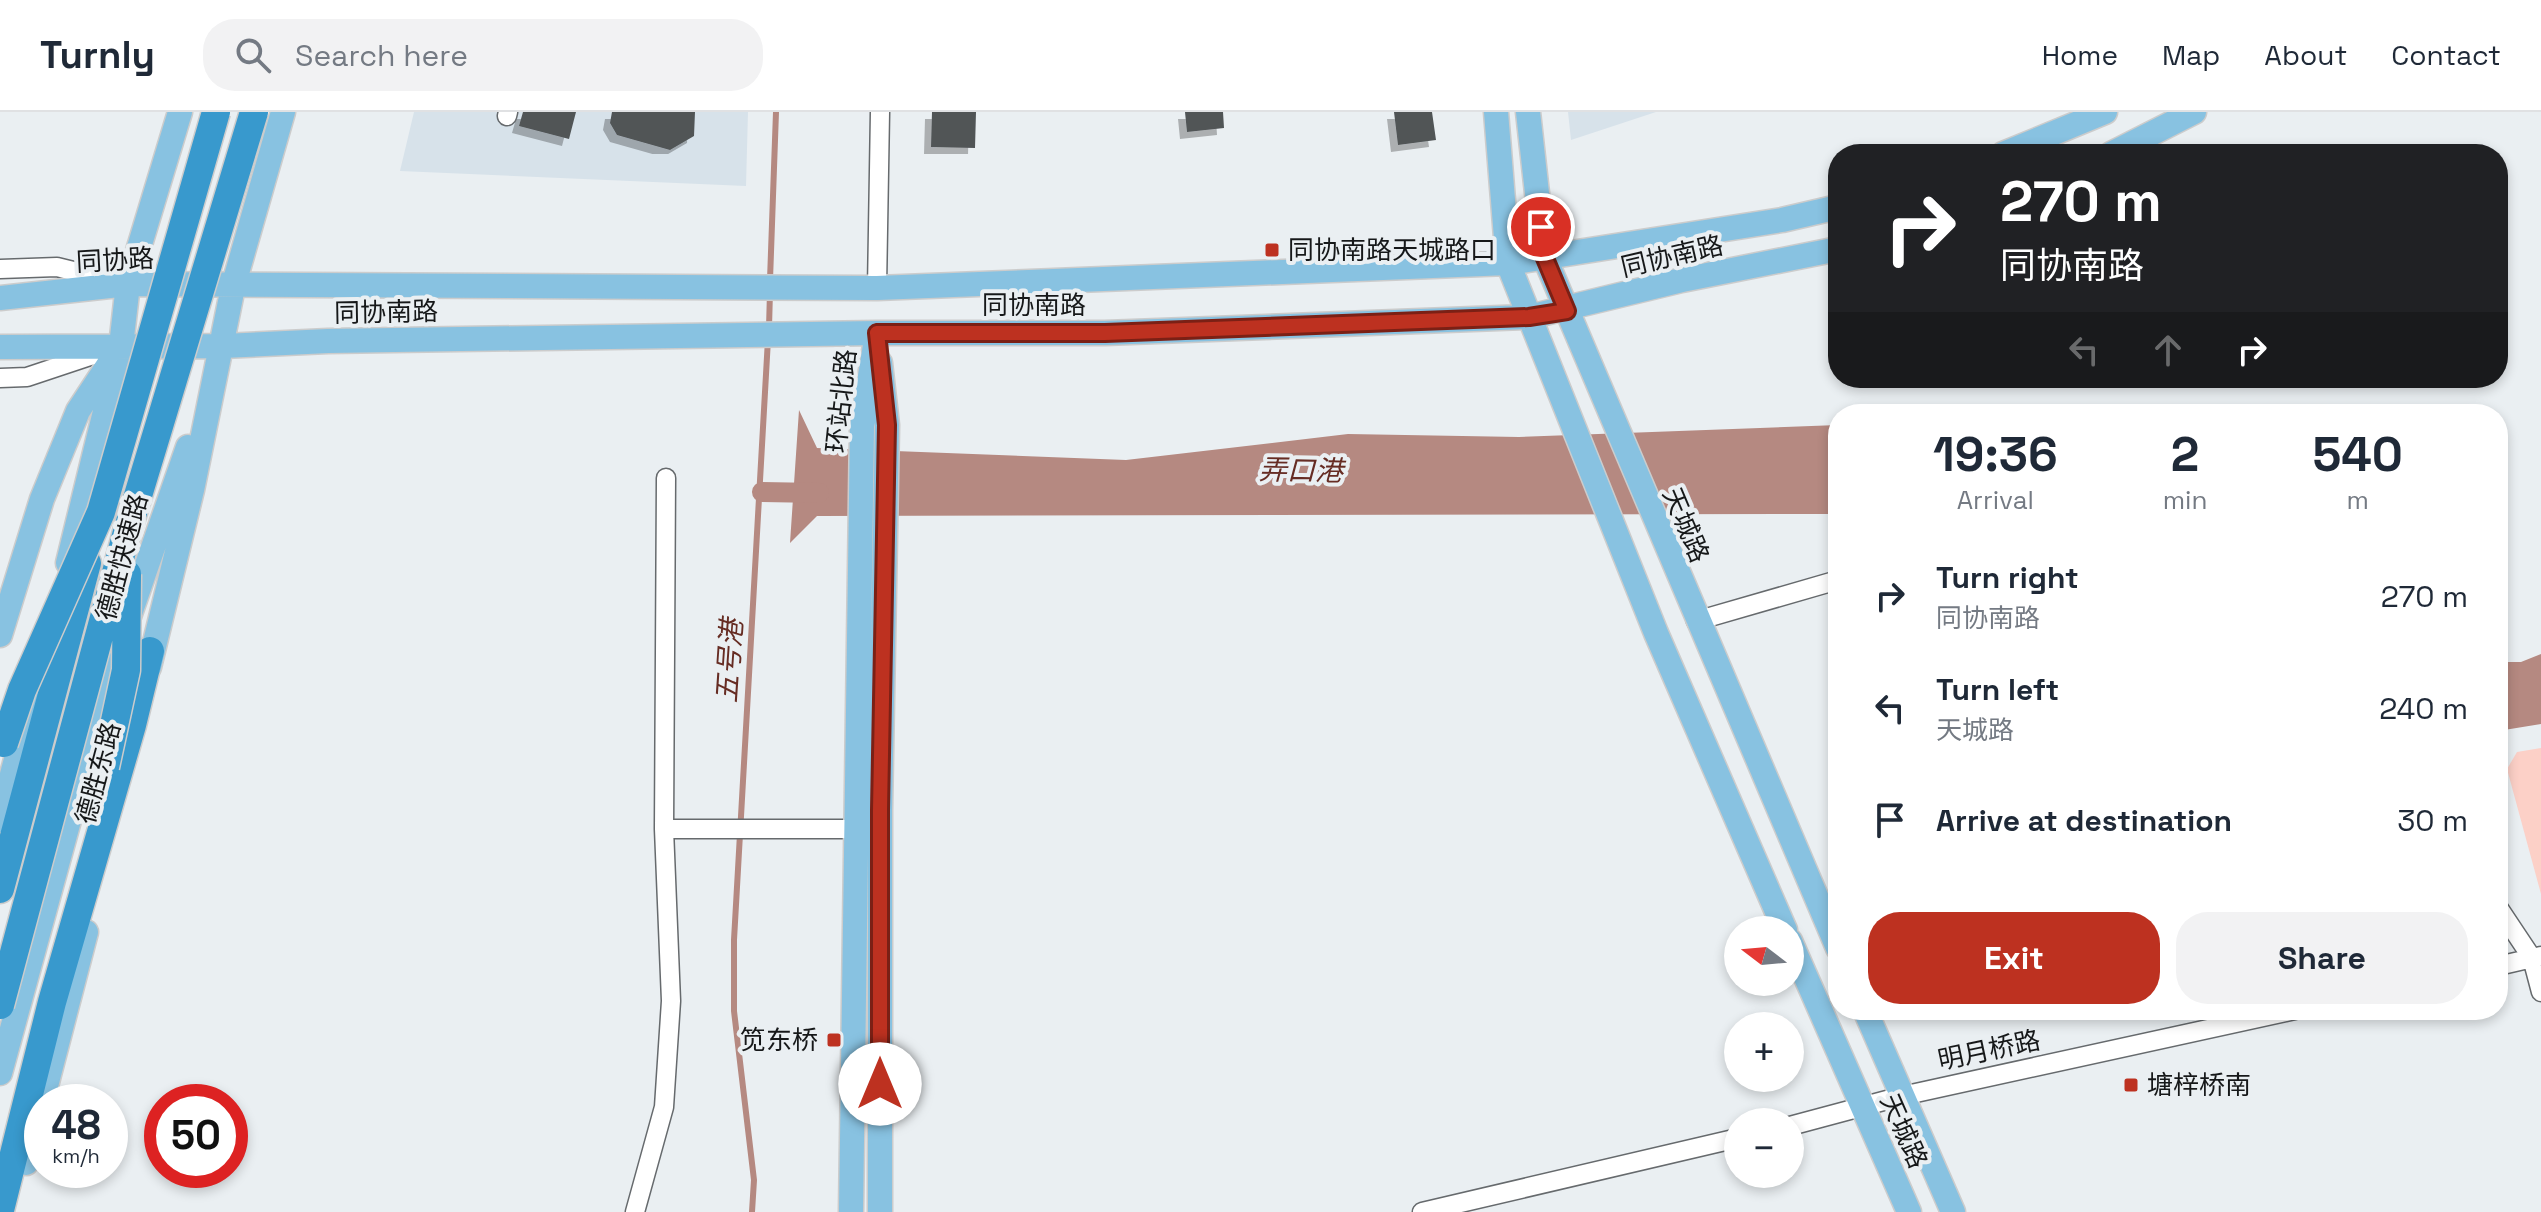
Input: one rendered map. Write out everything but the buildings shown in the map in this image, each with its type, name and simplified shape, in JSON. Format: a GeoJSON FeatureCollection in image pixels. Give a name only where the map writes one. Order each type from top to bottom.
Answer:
{"type":"FeatureCollection","features":[{"type":"Feature","properties":{"kind":"highway","name":"德胜快速路"},"geometry":{"type":"LineString","coordinates":[[0,889],[101,512],[216,112]]}},
{"type":"Feature","properties":{"kind":"highway","name":"德胜快速路"},"geometry":{"type":"LineString","coordinates":[[0,1005],[127,532],[254,112]]}},
{"type":"Feature","properties":{"kind":"highway"},"geometry":{"type":"LineString","coordinates":[[0,757],[22,690],[101,512]]}},
{"type":"Feature","properties":{"kind":"highway"},"geometry":{"type":"LineString","coordinates":[[0,1133],[105,767],[126,670],[127,532]]}},
{"type":"Feature","properties":{"kind":"highway"},"geometry":{"type":"LineString","coordinates":[[0,1210],[52,1002],[132,725],[150,651]]}},
{"type":"Feature","properties":{"kind":"main road"},"geometry":{"type":"LineString","coordinates":[[0,820],[86,498],[121,346],[128,284],[180,112]]}},
{"type":"Feature","properties":{"kind":"main road","name":"德胜东路"},"geometry":{"type":"LineString","coordinates":[[13,1212],[147,698],[150,651],[192,490],[233,287],[283,112]]}},
{"type":"Feature","properties":{"kind":"main road"},"geometry":{"type":"LineString","coordinates":[[1496,112],[1508,263],[1619,544],[1779,916]]}},
{"type":"Feature","properties":{"kind":"main road","name":"天城路"},"geometry":{"type":"LineString","coordinates":[[1528,112],[1544,256],[1606,410],[1828,925]]}},
{"type":"Feature","properties":{"kind":"main road"},"geometry":{"type":"LineString","coordinates":[[2027,144],[2105,112]]}},
{"type":"Feature","properties":{"kind":"main road"},"geometry":{"type":"LineString","coordinates":[[2131,144],[2194,112]]}},
{"type":"Feature","properties":{"kind":"main road","name":"同协南路"},"geometry":{"type":"LineString","coordinates":[[233,287],[877,288],[1508,263],[1782,220],[1828,209]]}},
{"type":"Feature","properties":{"kind":"main road","name":"同协南路"},"geometry":{"type":"LineString","coordinates":[[223,346],[328,341],[732,335],[1105,333],[1529,317],[1567,311],[1682,280],[1828,251]]}},
{"type":"Feature","properties":{"kind":"main road","name":"同协路"},"geometry":{"type":"LineString","coordinates":[[0,298],[128,284],[233,287]]}},
{"type":"Feature","properties":{"kind":"main road","name":"环站北路"},"geometry":{"type":"LineString","coordinates":[[851,1212],[857,829],[873,546],[887,425],[877,333]]}},
{"type":"Feature","properties":{"kind":"main road","name":"环站北路"},"geometry":{"type":"LineString","coordinates":[[873,546],[862,426],[877,333]]}},
{"type":"Feature","properties":{"kind":"main road"},"geometry":{"type":"LineString","coordinates":[[0,635],[42,499],[78,411],[121,346]]}},
{"type":"Feature","properties":{"kind":"main road"},"geometry":{"type":"LineString","coordinates":[[0,347],[223,346]]}},
{"type":"Feature","properties":{"kind":"main road","name":"德胜东路"},"geometry":{"type":"LineString","coordinates":[[0,1073],[109,674],[223,346]]}},
{"type":"Feature","properties":{"kind":"main road","name":"环站北路"},"geometry":{"type":"LineString","coordinates":[[857,829],[880,1212]]}},
{"type":"Feature","properties":{"kind":"main road","name":"天城路"},"geometry":{"type":"LineString","coordinates":[[1804,973],[1909,1212]]}},
{"type":"Feature","properties":{"kind":"main road","name":"天城路"},"geometry":{"type":"LineString","coordinates":[[1869,1020],[1953,1212]]}},
{"type":"Feature","properties":{"kind":"street"},"geometry":{"type":"LineString","coordinates":[[877,288],[880,112]]}},
{"type":"Feature","properties":{"kind":"street"},"geometry":{"type":"LineString","coordinates":[[0,269],[57,267],[128,284]]}},
{"type":"Feature","properties":{"kind":"street"},"geometry":{"type":"LineString","coordinates":[[0,378],[27,377],[121,346]]}},
{"type":"Feature","properties":{"kind":"street"},"geometry":{"type":"LineString","coordinates":[[635,1212],[664,1107],[671,1001],[664,829],[666,478]]}},
{"type":"Feature","properties":{"kind":"street"},"geometry":{"type":"LineString","coordinates":[[1696,621],[1828,583]]}},
{"type":"Feature","properties":{"kind":"street"},"geometry":{"type":"LineString","coordinates":[[664,829],[857,829]]}},
{"type":"Feature","properties":{"kind":"street"},"geometry":{"type":"LineString","coordinates":[[2508,920],[2536,957],[2541,992]]}},
{"type":"Feature","properties":{"kind":"street"},"geometry":{"type":"LineString","coordinates":[[2508,964],[2536,957]]}},
{"type":"Feature","properties":{"kind":"street","name":"明月桥路"},"geometry":{"type":"LineString","coordinates":[[1804,1123],[1902,1096],[2249,1020]]}},
{"type":"Feature","properties":{"kind":"street"},"geometry":{"type":"LineString","coordinates":[[1422,1212],[1724,1141]]}},
{"type":"Feature","properties":{"kind":"shaded area"},"geometry":{"type":"Polygon","coordinates":[[[414,112],[748,112],[746,186],[400,171],[414,112]]]}},
{"type":"Feature","properties":{"kind":"shaded area"},"geometry":{"type":"Polygon","coordinates":[[[1568,112],[1656,112],[1571,140],[1568,112]]]}},
{"type":"Feature","properties":{"kind":"shaded area"},"geometry":{"type":"Polygon","coordinates":[[[2541,748],[2541,894],[2508,773],[2517,752],[2541,748]]]}},
{"type":"Feature","properties":{"kind":"water"},"geometry":{"type":"Polygon","coordinates":[[[799,410],[817,448],[1126,460],[1348,434],[1519,437],[1828,425],[1828,514],[817,516],[790,543],[799,410]]]}},
{"type":"Feature","properties":{"kind":"water"},"geometry":{"type":"Polygon","coordinates":[[[2541,654],[2541,724],[2508,729],[2508,662],[2521,662],[2541,654]]]}},
{"type":"Feature","properties":{"kind":"waterway","name":"五号港"},"geometry":{"type":"LineString","coordinates":[[770,280],[776,112]]}},
{"type":"Feature","properties":{"kind":"waterway","name":"五号港"},"geometry":{"type":"LineString","coordinates":[[769,328],[770,291]]}},
{"type":"Feature","properties":{"kind":"waterway","name":"五号港"},"geometry":{"type":"LineString","coordinates":[[752,1212],[754,1180],[734,1011],[734,940],[768,339]]}},
{"type":"Feature","properties":{"kind":"waterway","name":"弄口港"},"geometry":{"type":"LineString","coordinates":[[762,492],[819,493]]}},
{"type":"Feature","properties":{"kind":"place","name":"同协南路天城路口"},"geometry":{"type":"Point","coordinates":[1272,250]}},
{"type":"Feature","properties":{"kind":"place","name":"笕东桥"},"geometry":{"type":"Point","coordinates":[834,1040]}},
{"type":"Feature","properties":{"kind":"place","name":"塘梓桥南"},"geometry":{"type":"Point","coordinates":[2131,1085]}},
{"type":"Feature","properties":{"kind":"route"},"geometry":{"type":"LineString","coordinates":[[880,1084],[880,810],[887,425],[877,333],[1105,333],[1529,317],[1567,311],[1544,256],[1541,227]]}}]}
